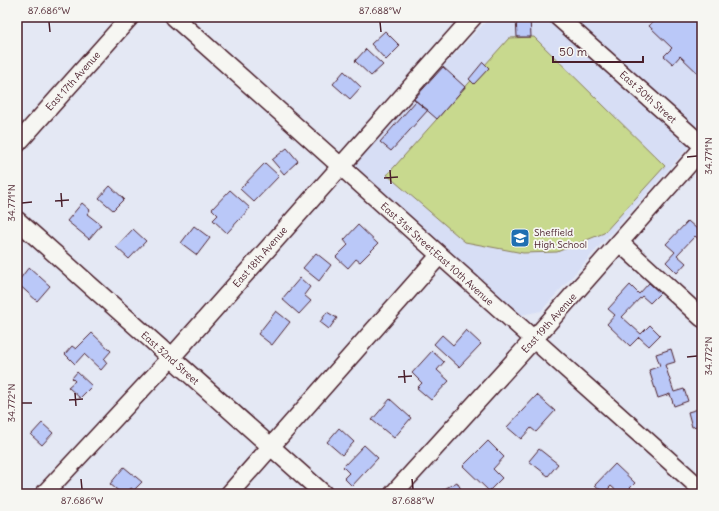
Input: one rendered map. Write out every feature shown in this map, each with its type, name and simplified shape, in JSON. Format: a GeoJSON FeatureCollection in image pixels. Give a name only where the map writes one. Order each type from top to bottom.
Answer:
{"type":"FeatureCollection","features":[{"type":"Feature","properties":{"kind":"street","name":"East 17th Avenue"},"geometry":{"type":"LineString","coordinates":[[17,144],[130,17]]}},
{"type":"Feature","properties":{"kind":"street","name":"East 31st Street;East 10th Avenue"},"geometry":{"type":"LineString","coordinates":[[174,17],[702,490]]}},
{"type":"Feature","properties":{"kind":"street","name":"East 18th Avenue"},"geometry":{"type":"LineString","coordinates":[[44,494],[170,359],[473,17]]}},
{"type":"Feature","properties":{"kind":"street","name":"East 30th Street"},"geometry":{"type":"LineString","coordinates":[[558,17],[702,145]]}},
{"type":"Feature","properties":{"kind":"street","name":"East 19th Avenue"},"geometry":{"type":"LineString","coordinates":[[393,494],[534,340],[702,150]]}},
{"type":"Feature","properties":{"kind":"street","name":"East 32nd Street"},"geometry":{"type":"LineString","coordinates":[[17,220],[170,359],[324,494]]}},
{"type":"Feature","properties":{"kind":"street"},"geometry":{"type":"LineString","coordinates":[[620,243],[702,318]]}},
{"type":"Feature","properties":{"kind":"street"},"geometry":{"type":"LineString","coordinates":[[229,494],[439,256]]}},
{"type":"Feature","properties":{"kind":"shaded area","name":"Sheffield High School"},"geometry":{"type":"Polygon","coordinates":[[[490,17],[702,17],[702,132],[541,311],[521,315],[352,165],[490,17]]]}},
{"type":"Feature","properties":{"kind":"green space"},"geometry":{"type":"Polygon","coordinates":[[[534,37],[665,166],[604,233],[557,252],[523,253],[465,242],[387,175],[509,38],[534,37]]]}},
{"type":"Feature","properties":{"kind":"building"},"geometry":{"type":"Polygon","coordinates":[[[516,17],[530,17],[531,37],[517,37],[516,17]]]}},
{"type":"Feature","properties":{"kind":"building"},"geometry":{"type":"Polygon","coordinates":[[[657,17],[702,17],[702,77],[680,56],[673,64],[664,56],[672,48],[649,26],[657,17]]]}},
{"type":"Feature","properties":{"kind":"building"},"geometry":{"type":"Polygon","coordinates":[[[385,31],[400,46],[386,60],[371,44],[385,31]]]}},
{"type":"Feature","properties":{"kind":"building"},"geometry":{"type":"Polygon","coordinates":[[[366,49],[383,65],[371,76],[355,61],[366,49]]]}},
{"type":"Feature","properties":{"kind":"building"},"geometry":{"type":"Polygon","coordinates":[[[483,62],[489,68],[474,84],[469,79],[483,62]]]}},
{"type":"Feature","properties":{"kind":"building"},"geometry":{"type":"Polygon","coordinates":[[[443,67],[465,87],[437,119],[414,99],[443,67]]]}},
{"type":"Feature","properties":{"kind":"building"},"geometry":{"type":"Polygon","coordinates":[[[344,71],[361,87],[350,99],[333,84],[344,71]]]}},
{"type":"Feature","properties":{"kind":"building"},"geometry":{"type":"Polygon","coordinates":[[[416,101],[428,110],[391,151],[380,142],[416,101]]]}},
{"type":"Feature","properties":{"kind":"building"},"geometry":{"type":"Polygon","coordinates":[[[287,148],[298,161],[284,174],[272,160],[287,148]]]}},
{"type":"Feature","properties":{"kind":"building"},"geometry":{"type":"Polygon","coordinates":[[[265,163],[279,176],[254,202],[240,189],[265,163]]]}},
{"type":"Feature","properties":{"kind":"building"},"geometry":{"type":"Polygon","coordinates":[[[110,186],[124,199],[113,210],[99,198],[110,186]]]}},
{"type":"Feature","properties":{"kind":"building"},"geometry":{"type":"Polygon","coordinates":[[[230,190],[250,208],[227,233],[213,220],[218,215],[212,209],[230,190]]]}},
{"type":"Feature","properties":{"kind":"building"},"geometry":{"type":"Polygon","coordinates":[[[82,203],[90,210],[87,214],[101,225],[89,239],[67,221],[82,203]]]}},
{"type":"Feature","properties":{"kind":"building"},"geometry":{"type":"Polygon","coordinates":[[[688,221],[697,229],[702,223],[702,242],[695,236],[677,255],[686,263],[677,273],[666,262],[675,252],[666,244],[688,221]]]}},
{"type":"Feature","properties":{"kind":"building"},"geometry":{"type":"Polygon","coordinates":[[[358,225],[378,244],[360,262],[356,259],[348,268],[336,257],[348,245],[344,240],[358,225]]]}},
{"type":"Feature","properties":{"kind":"building"},"geometry":{"type":"Polygon","coordinates":[[[194,226],[210,238],[197,255],[181,243],[194,226]]]}},
{"type":"Feature","properties":{"kind":"building"},"geometry":{"type":"Polygon","coordinates":[[[133,229],[146,241],[129,259],[116,247],[133,229]]]}},
{"type":"Feature","properties":{"kind":"building"},"geometry":{"type":"Polygon","coordinates":[[[316,253],[331,265],[319,281],[303,268],[316,253]]]}},
{"type":"Feature","properties":{"kind":"building"},"geometry":{"type":"Polygon","coordinates":[[[29,267],[50,286],[37,301],[17,283],[29,267]]]}},
{"type":"Feature","properties":{"kind":"building"},"geometry":{"type":"Polygon","coordinates":[[[300,278],[310,287],[304,295],[311,301],[299,314],[282,299],[300,278]]]}},
{"type":"Feature","properties":{"kind":"building"},"geometry":{"type":"Polygon","coordinates":[[[649,283],[660,293],[650,303],[642,296],[622,317],[641,334],[650,325],[660,335],[649,346],[639,337],[630,346],[607,324],[615,315],[608,309],[630,285],[639,294],[649,283]]]}},
{"type":"Feature","properties":{"kind":"building"},"geometry":{"type":"Polygon","coordinates":[[[276,311],[290,322],[272,345],[258,334],[276,311]]]}},
{"type":"Feature","properties":{"kind":"building"},"geometry":{"type":"Polygon","coordinates":[[[327,312],[337,318],[329,329],[320,322],[327,312]]]}},
{"type":"Feature","properties":{"kind":"building"},"geometry":{"type":"Polygon","coordinates":[[[466,330],[481,344],[459,367],[434,344],[442,335],[453,345],[466,330]]]}},
{"type":"Feature","properties":{"kind":"building"},"geometry":{"type":"Polygon","coordinates":[[[92,333],[111,351],[104,359],[107,363],[101,370],[84,354],[75,364],[65,354],[72,346],[76,349],[92,333]]]}},
{"type":"Feature","properties":{"kind":"building"},"geometry":{"type":"Polygon","coordinates":[[[671,349],[675,362],[665,365],[674,392],[684,389],[688,401],[674,406],[670,394],[658,398],[649,370],[660,366],[656,354],[671,349]]]}},
{"type":"Feature","properties":{"kind":"building"},"geometry":{"type":"Polygon","coordinates":[[[432,351],[444,362],[437,370],[449,381],[431,400],[417,388],[422,383],[412,373],[432,351]]]}},
{"type":"Feature","properties":{"kind":"building"},"geometry":{"type":"Polygon","coordinates":[[[77,372],[92,386],[80,398],[68,387],[75,381],[72,378],[77,372]]]}},
{"type":"Feature","properties":{"kind":"building"},"geometry":{"type":"Polygon","coordinates":[[[537,395],[555,411],[536,432],[531,428],[521,439],[507,427],[537,395]]]}},
{"type":"Feature","properties":{"kind":"building"},"geometry":{"type":"Polygon","coordinates":[[[390,399],[411,418],[394,438],[372,420],[390,399]]]}},
{"type":"Feature","properties":{"kind":"building"},"geometry":{"type":"Polygon","coordinates":[[[702,408],[702,425],[692,427],[688,412],[702,408]]]}},
{"type":"Feature","properties":{"kind":"building"},"geometry":{"type":"Polygon","coordinates":[[[42,423],[53,433],[42,445],[31,435],[42,423]]]}},
{"type":"Feature","properties":{"kind":"building"},"geometry":{"type":"Polygon","coordinates":[[[339,428],[354,442],[342,455],[327,442],[339,428]]]}},
{"type":"Feature","properties":{"kind":"building"},"geometry":{"type":"Polygon","coordinates":[[[488,441],[504,457],[493,469],[502,478],[489,491],[463,466],[488,441]]]}},
{"type":"Feature","properties":{"kind":"building"},"geometry":{"type":"Polygon","coordinates":[[[364,445],[378,458],[352,486],[344,478],[349,473],[343,467],[364,445]]]}},
{"type":"Feature","properties":{"kind":"building"},"geometry":{"type":"Polygon","coordinates":[[[539,449],[558,464],[548,476],[529,461],[539,449]]]}},
{"type":"Feature","properties":{"kind":"building"},"geometry":{"type":"Polygon","coordinates":[[[615,464],[635,483],[624,494],[620,494],[611,486],[604,493],[595,485],[615,464]]]}},
{"type":"Feature","properties":{"kind":"building"},"geometry":{"type":"Polygon","coordinates":[[[124,467],[142,482],[134,490],[131,488],[125,494],[122,494],[110,484],[124,467]]]}},
{"type":"Feature","properties":{"kind":"building"},"geometry":{"type":"Polygon","coordinates":[[[457,482],[462,491],[457,494],[440,494],[439,492],[457,482]]]}},
{"type":"Feature","properties":{"kind":"place","name":"Sheffield High School"},"geometry":{"type":"Point","coordinates":[520,238]}}]}
